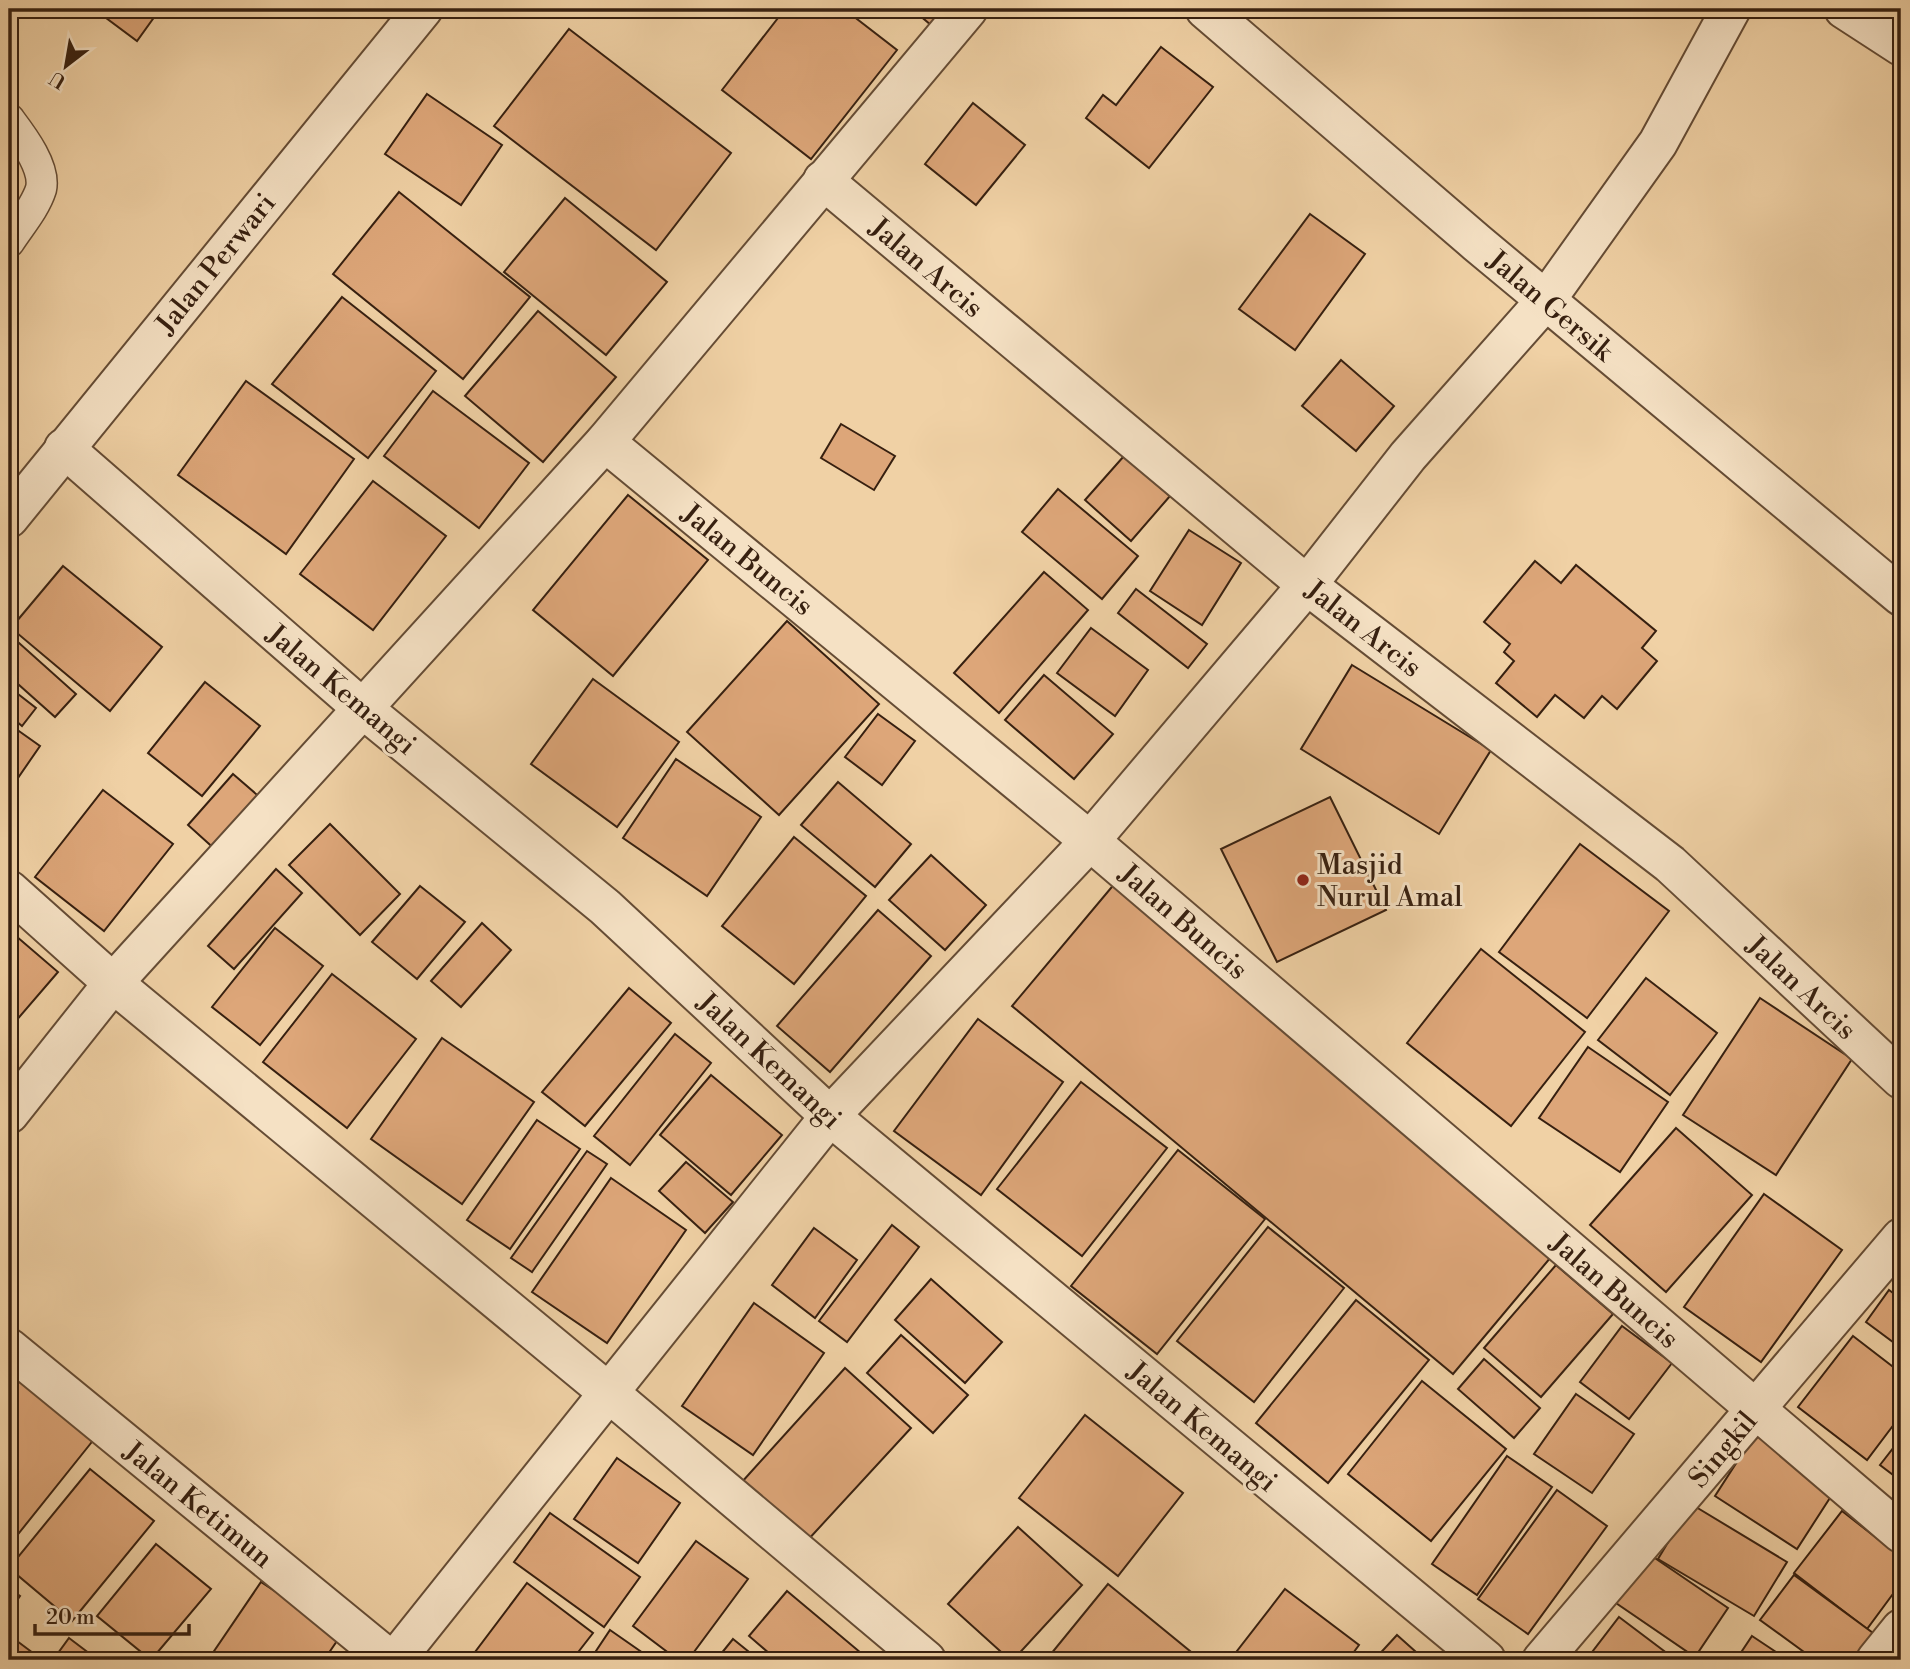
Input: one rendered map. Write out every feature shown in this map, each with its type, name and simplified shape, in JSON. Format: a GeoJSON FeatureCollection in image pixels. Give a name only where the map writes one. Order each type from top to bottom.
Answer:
{"type":"FeatureCollection","features":[{"type":"Feature","properties":{"kind":"street","name":"Jalan Perwari"},"geometry":{"type":"LineString","coordinates":[[9,518],[423,9]]}},
{"type":"Feature","properties":{"kind":"street"},"geometry":{"type":"LineString","coordinates":[[9,1114],[113,983],[605,442],[968,9]]}},
{"type":"Feature","properties":{"kind":"street"},"geometry":{"type":"LineString","coordinates":[[392,1660],[830,1116],[1090,841],[1307,585],[1408,456],[1545,300],[1658,143],[1731,9]]}},
{"type":"Feature","properties":{"kind":"street"},"geometry":{"type":"LineString","coordinates":[[1844,9],[1901,46]]}},
{"type":"Feature","properties":{"kind":"street","name":"Jalan Gersik"},"geometry":{"type":"LineString","coordinates":[[1226,16],[1545,300],[1901,596]]}},
{"type":"Feature","properties":{"kind":"street","name":"Jalan Arcis"},"geometry":{"type":"LineString","coordinates":[[824,180],[1307,585],[1670,864],[1901,1079]]}},
{"type":"Feature","properties":{"kind":"street","name":"Jalan Buncis"},"geometry":{"type":"LineString","coordinates":[[605,442],[1090,841],[1901,1533]]}},
{"type":"Feature","properties":{"kind":"street","name":"Jalan Kemangi"},"geometry":{"type":"LineString","coordinates":[[64,448],[362,708],[605,907],[830,1116],[1486,1660]]}},
{"type":"Feature","properties":{"kind":"street"},"geometry":{"type":"LineString","coordinates":[[9,890],[113,983],[609,1393],[926,1660]]}},
{"type":"Feature","properties":{"kind":"street","name":"Singkil"},"geometry":{"type":"LineString","coordinates":[[1542,1660],[1901,1238]]}},
{"type":"Feature","properties":{"kind":"street","name":"Jalan Ketimun"},"geometry":{"type":"LineString","coordinates":[[9,1348],[392,1660]]}},
{"type":"Feature","properties":{"kind":"street"},"geometry":{"type":"LineString","coordinates":[[1876,1660],[1901,1629]]}},
{"type":"Feature","properties":{"kind":"lane"},"geometry":{"type":"LineString","coordinates":[[9,119],[26,140],[40,172],[42,186],[35,203],[9,242]]}},
{"type":"Feature","properties":{"kind":"building"},"geometry":{"type":"Polygon","coordinates":[[[94,9],[160,9],[137,41],[94,9]]]}},
{"type":"Feature","properties":{"kind":"building"},"geometry":{"type":"Polygon","coordinates":[[[785,9],[844,9],[897,50],[811,159],[722,90],[785,9]]]}},
{"type":"Feature","properties":{"kind":"building"},"geometry":{"type":"Polygon","coordinates":[[[912,9],[945,9],[931,25],[912,9]]]}},
{"type":"Feature","properties":{"kind":"building"},"geometry":{"type":"Polygon","coordinates":[[[569,29],[731,153],[656,250],[494,126],[569,29]]]}},
{"type":"Feature","properties":{"kind":"building"},"geometry":{"type":"Polygon","coordinates":[[[1161,47],[1213,87],[1149,168],[1086,118],[1103,95],[1116,105],[1161,47]]]}},
{"type":"Feature","properties":{"kind":"building"},"geometry":{"type":"Polygon","coordinates":[[[427,94],[502,145],[461,205],[385,154],[427,94]]]}},
{"type":"Feature","properties":{"kind":"building"},"geometry":{"type":"Polygon","coordinates":[[[973,103],[1025,145],[976,205],[925,164],[973,103]]]}},
{"type":"Feature","properties":{"kind":"building"},"geometry":{"type":"Polygon","coordinates":[[[399,192],[530,297],[463,379],[333,274],[399,192]]]}},
{"type":"Feature","properties":{"kind":"building"},"geometry":{"type":"Polygon","coordinates":[[[565,198],[667,282],[606,355],[504,272],[565,198]]]}},
{"type":"Feature","properties":{"kind":"building"},"geometry":{"type":"Polygon","coordinates":[[[1310,214],[1365,254],[1295,350],[1239,309],[1310,214]]]}},
{"type":"Feature","properties":{"kind":"building"},"geometry":{"type":"Polygon","coordinates":[[[342,297],[436,371],[368,458],[272,384],[342,297]]]}},
{"type":"Feature","properties":{"kind":"building"},"geometry":{"type":"Polygon","coordinates":[[[538,311],[616,377],[543,462],[465,396],[538,311]]]}},
{"type":"Feature","properties":{"kind":"building"},"geometry":{"type":"Polygon","coordinates":[[[1341,360],[1394,406],[1356,451],[1302,406],[1341,360]]]}},
{"type":"Feature","properties":{"kind":"building"},"geometry":{"type":"Polygon","coordinates":[[[246,381],[354,459],[286,554],[178,475],[246,381]]]}},
{"type":"Feature","properties":{"kind":"building"},"geometry":{"type":"Polygon","coordinates":[[[433,391],[529,463],[479,528],[384,456],[433,391]]]}},
{"type":"Feature","properties":{"kind":"building"},"geometry":{"type":"Polygon","coordinates":[[[841,424],[895,456],[874,490],[821,458],[841,424]]]}},
{"type":"Feature","properties":{"kind":"building"},"geometry":{"type":"Polygon","coordinates":[[[1124,456],[1170,496],[1131,541],[1085,500],[1124,456]]]}},
{"type":"Feature","properties":{"kind":"building"},"geometry":{"type":"Polygon","coordinates":[[[373,481],[446,536],[373,630],[300,574],[373,481]]]}},
{"type":"Feature","properties":{"kind":"building"},"geometry":{"type":"Polygon","coordinates":[[[1058,489],[1138,556],[1102,599],[1022,532],[1058,489]]]}},
{"type":"Feature","properties":{"kind":"building"},"geometry":{"type":"Polygon","coordinates":[[[628,495],[708,560],[613,676],[533,610],[628,495]]]}},
{"type":"Feature","properties":{"kind":"building"},"geometry":{"type":"Polygon","coordinates":[[[1189,530],[1241,563],[1202,625],[1150,591],[1189,530]]]}},
{"type":"Feature","properties":{"kind":"building"},"geometry":{"type":"Polygon","coordinates":[[[1535,561],[1561,583],[1576,565],[1656,631],[1642,648],[1657,661],[1617,709],[1602,696],[1584,718],[1555,695],[1537,717],[1496,683],[1514,661],[1504,652],[1510,644],[1484,622],[1535,561]]]}},
{"type":"Feature","properties":{"kind":"building"},"geometry":{"type":"Polygon","coordinates":[[[63,566],[162,647],[110,711],[11,628],[63,566]]]}},
{"type":"Feature","properties":{"kind":"building"},"geometry":{"type":"Polygon","coordinates":[[[1044,572],[1088,610],[999,713],[954,673],[1044,572]]]}},
{"type":"Feature","properties":{"kind":"building"},"geometry":{"type":"Polygon","coordinates":[[[1136,589],[1207,644],[1188,668],[1118,613],[1136,589]]]}},
{"type":"Feature","properties":{"kind":"building"},"geometry":{"type":"Polygon","coordinates":[[[787,621],[879,704],[779,815],[687,732],[787,621]]]}},
{"type":"Feature","properties":{"kind":"building"},"geometry":{"type":"Polygon","coordinates":[[[1091,628],[1148,670],[1115,716],[1057,673],[1091,628]]]}},
{"type":"Feature","properties":{"kind":"building"},"geometry":{"type":"Polygon","coordinates":[[[9,634],[76,694],[55,717],[9,676],[9,634]]]}},
{"type":"Feature","properties":{"kind":"building"},"geometry":{"type":"Polygon","coordinates":[[[1352,665],[1491,750],[1439,834],[1301,749],[1352,665]]]}},
{"type":"Feature","properties":{"kind":"building"},"geometry":{"type":"Polygon","coordinates":[[[1044,675],[1113,734],[1074,779],[1005,720],[1044,675]]]}},
{"type":"Feature","properties":{"kind":"building"},"geometry":{"type":"Polygon","coordinates":[[[593,679],[679,742],[617,827],[531,764],[593,679]]]}},
{"type":"Feature","properties":{"kind":"building"},"geometry":{"type":"Polygon","coordinates":[[[205,682],[260,726],[202,796],[148,753],[205,682]]]}},
{"type":"Feature","properties":{"kind":"building"},"geometry":{"type":"Polygon","coordinates":[[[9,687],[36,708],[22,726],[9,715],[9,687]]]}},
{"type":"Feature","properties":{"kind":"building"},"geometry":{"type":"Polygon","coordinates":[[[878,714],[915,741],[882,785],[845,757],[878,714]]]}},
{"type":"Feature","properties":{"kind":"building"},"geometry":{"type":"Polygon","coordinates":[[[9,724],[40,746],[9,791],[9,724]]]}},
{"type":"Feature","properties":{"kind":"building"},"geometry":{"type":"Polygon","coordinates":[[[676,759],[761,817],[707,896],[623,838],[676,759]]]}},
{"type":"Feature","properties":{"kind":"building"},"geometry":{"type":"Polygon","coordinates":[[[233,774],[263,800],[218,852],[188,825],[233,774]]]}},
{"type":"Feature","properties":{"kind":"building"},"geometry":{"type":"Polygon","coordinates":[[[838,782],[911,844],[875,887],[801,825],[838,782]]]}},
{"type":"Feature","properties":{"kind":"building"},"geometry":{"type":"Polygon","coordinates":[[[103,790],[173,844],[104,931],[35,877],[103,790]]]}},
{"type":"Feature","properties":{"kind":"building","name":"Masjid Nurul Amal"},"geometry":{"type":"Polygon","coordinates":[[[1330,797],[1386,910],[1277,962],[1221,849],[1330,797]]]}},
{"type":"Feature","properties":{"kind":"building"},"geometry":{"type":"Polygon","coordinates":[[[330,824],[400,894],[360,935],[289,865],[330,824]]]}},
{"type":"Feature","properties":{"kind":"building"},"geometry":{"type":"Polygon","coordinates":[[[794,837],[866,896],[794,984],[722,926],[794,837]]]}},
{"type":"Feature","properties":{"kind":"building"},"geometry":{"type":"Polygon","coordinates":[[[1580,844],[1669,911],[1587,1018],[1499,952],[1580,844]]]}},
{"type":"Feature","properties":{"kind":"building"},"geometry":{"type":"Polygon","coordinates":[[[931,855],[986,905],[945,950],[889,900],[931,855]]]}},
{"type":"Feature","properties":{"kind":"building"},"geometry":{"type":"Polygon","coordinates":[[[276,869],[302,893],[234,969],[208,946],[276,869]]]}},
{"type":"Feature","properties":{"kind":"building"},"geometry":{"type":"Polygon","coordinates":[[[1116,882],[1556,1251],[1453,1374],[1012,1006],[1116,882]]]}},
{"type":"Feature","properties":{"kind":"building"},"geometry":{"type":"Polygon","coordinates":[[[420,886],[465,922],[417,979],[372,942],[420,886]]]}},
{"type":"Feature","properties":{"kind":"building"},"geometry":{"type":"Polygon","coordinates":[[[878,910],[931,956],[830,1072],[777,1026],[878,910]]]}},
{"type":"Feature","properties":{"kind":"building"},"geometry":{"type":"Polygon","coordinates":[[[482,923],[511,950],[461,1007],[431,981],[482,923]]]}},
{"type":"Feature","properties":{"kind":"building"},"geometry":{"type":"Polygon","coordinates":[[[275,928],[323,966],[260,1045],[212,1007],[275,928]]]}},
{"type":"Feature","properties":{"kind":"building"},"geometry":{"type":"Polygon","coordinates":[[[9,930],[58,972],[15,1022],[9,1017],[9,930]]]}},
{"type":"Feature","properties":{"kind":"building"},"geometry":{"type":"Polygon","coordinates":[[[1481,949],[1585,1032],[1511,1126],[1407,1043],[1481,949]]]}},
{"type":"Feature","properties":{"kind":"building"},"geometry":{"type":"Polygon","coordinates":[[[332,974],[416,1039],[347,1128],[263,1062],[332,974]]]}},
{"type":"Feature","properties":{"kind":"building"},"geometry":{"type":"Polygon","coordinates":[[[1646,978],[1717,1033],[1670,1095],[1598,1040],[1646,978]]]}},
{"type":"Feature","properties":{"kind":"building"},"geometry":{"type":"Polygon","coordinates":[[[629,988],[671,1023],[585,1126],[542,1092],[629,988]]]}},
{"type":"Feature","properties":{"kind":"building"},"geometry":{"type":"Polygon","coordinates":[[[1760,998],[1852,1059],[1776,1175],[1683,1115],[1760,998]]]}},
{"type":"Feature","properties":{"kind":"building"},"geometry":{"type":"Polygon","coordinates":[[[978,1019],[1063,1082],[981,1195],[894,1131],[978,1019]]]}},
{"type":"Feature","properties":{"kind":"building"},"geometry":{"type":"Polygon","coordinates":[[[675,1034],[711,1063],[630,1165],[594,1136],[675,1034]]]}},
{"type":"Feature","properties":{"kind":"building"},"geometry":{"type":"Polygon","coordinates":[[[442,1038],[534,1102],[462,1204],[371,1139],[442,1038]]]}},
{"type":"Feature","properties":{"kind":"building"},"geometry":{"type":"Polygon","coordinates":[[[1588,1047],[1668,1102],[1620,1172],[1539,1118],[1588,1047]]]}},
{"type":"Feature","properties":{"kind":"building"},"geometry":{"type":"Polygon","coordinates":[[[711,1075],[782,1135],[731,1195],[660,1135],[711,1075]]]}},
{"type":"Feature","properties":{"kind":"building"},"geometry":{"type":"Polygon","coordinates":[[[1081,1082],[1167,1148],[1082,1256],[997,1189],[1081,1082]]]}},
{"type":"Feature","properties":{"kind":"building"},"geometry":{"type":"Polygon","coordinates":[[[537,1120],[580,1149],[510,1249],[467,1220],[537,1120]]]}},
{"type":"Feature","properties":{"kind":"building"},"geometry":{"type":"Polygon","coordinates":[[[1676,1128],[1752,1195],[1666,1292],[1590,1225],[1676,1128]]]}},
{"type":"Feature","properties":{"kind":"building"},"geometry":{"type":"Polygon","coordinates":[[[1178,1150],[1265,1219],[1157,1354],[1071,1286],[1178,1150]]]}},
{"type":"Feature","properties":{"kind":"building"},"geometry":{"type":"Polygon","coordinates":[[[587,1151],[607,1164],[532,1272],[511,1258],[587,1151]]]}},
{"type":"Feature","properties":{"kind":"building"},"geometry":{"type":"Polygon","coordinates":[[[686,1162],[733,1202],[705,1233],[659,1191],[686,1162]]]}},
{"type":"Feature","properties":{"kind":"building"},"geometry":{"type":"Polygon","coordinates":[[[611,1178],[686,1230],[607,1343],[532,1292],[611,1178]]]}},
{"type":"Feature","properties":{"kind":"building"},"geometry":{"type":"Polygon","coordinates":[[[1764,1194],[1842,1250],[1761,1362],[1684,1307],[1764,1194]]]}},
{"type":"Feature","properties":{"kind":"building"},"geometry":{"type":"Polygon","coordinates":[[[892,1225],[919,1247],[847,1342],[819,1321],[892,1225]]]}},
{"type":"Feature","properties":{"kind":"building"},"geometry":{"type":"Polygon","coordinates":[[[1268,1227],[1344,1288],[1254,1402],[1177,1341],[1268,1227]]]}},
{"type":"Feature","properties":{"kind":"building"},"geometry":{"type":"Polygon","coordinates":[[[814,1228],[857,1260],[815,1318],[772,1285],[814,1228]]]}},
{"type":"Feature","properties":{"kind":"building"},"geometry":{"type":"Polygon","coordinates":[[[1556,1265],[1613,1314],[1541,1397],[1484,1348],[1556,1265]]]}},
{"type":"Feature","properties":{"kind":"building"},"geometry":{"type":"Polygon","coordinates":[[[931,1279],[1002,1342],[965,1383],[895,1320],[931,1279]]]}},
{"type":"Feature","properties":{"kind":"building"},"geometry":{"type":"Polygon","coordinates":[[[1889,1290],[1901,1299],[1901,1348],[1866,1322],[1889,1290]]]}},
{"type":"Feature","properties":{"kind":"building"},"geometry":{"type":"Polygon","coordinates":[[[1356,1300],[1429,1360],[1328,1483],[1256,1423],[1356,1300]]]}},
{"type":"Feature","properties":{"kind":"building"},"geometry":{"type":"Polygon","coordinates":[[[754,1303],[824,1353],[753,1455],[682,1406],[754,1303]]]}},
{"type":"Feature","properties":{"kind":"building"},"geometry":{"type":"Polygon","coordinates":[[[1622,1326],[1672,1363],[1629,1419],[1580,1382],[1622,1326]]]}},
{"type":"Feature","properties":{"kind":"building"},"geometry":{"type":"Polygon","coordinates":[[[901,1335],[968,1395],[933,1433],[867,1373],[901,1335]]]}},
{"type":"Feature","properties":{"kind":"building"},"geometry":{"type":"Polygon","coordinates":[[[1853,1336],[1901,1373],[1901,1415],[1867,1460],[1798,1407],[1853,1336]]]}},
{"type":"Feature","properties":{"kind":"building"},"geometry":{"type":"Polygon","coordinates":[[[1484,1359],[1540,1408],[1514,1438],[1458,1389],[1484,1359]]]}},
{"type":"Feature","properties":{"kind":"building"},"geometry":{"type":"Polygon","coordinates":[[[845,1368],[911,1428],[806,1542],[741,1483],[845,1368]]]}},
{"type":"Feature","properties":{"kind":"building"},"geometry":{"type":"Polygon","coordinates":[[[12,1372],[95,1438],[11,1543],[9,1377],[12,1372]]]}},
{"type":"Feature","properties":{"kind":"building"},"geometry":{"type":"Polygon","coordinates":[[[1422,1381],[1506,1449],[1431,1541],[1348,1474],[1422,1381]]]}},
{"type":"Feature","properties":{"kind":"building"},"geometry":{"type":"Polygon","coordinates":[[[1576,1394],[1634,1434],[1592,1493],[1534,1454],[1576,1394]]]}},
{"type":"Feature","properties":{"kind":"building"},"geometry":{"type":"Polygon","coordinates":[[[1085,1415],[1183,1493],[1118,1576],[1019,1498],[1085,1415]]]}},
{"type":"Feature","properties":{"kind":"building"},"geometry":{"type":"Polygon","coordinates":[[[1755,1434],[1837,1487],[1797,1549],[1715,1496],[1755,1434]]]}},
{"type":"Feature","properties":{"kind":"building"},"geometry":{"type":"Polygon","coordinates":[[[1901,1438],[1901,1481],[1880,1465],[1901,1438]]]}},
{"type":"Feature","properties":{"kind":"building"},"geometry":{"type":"Polygon","coordinates":[[[1507,1456],[1552,1487],[1477,1595],[1432,1564],[1507,1456]]]}},
{"type":"Feature","properties":{"kind":"building"},"geometry":{"type":"Polygon","coordinates":[[[617,1458],[680,1503],[638,1563],[574,1519],[617,1458]]]}},
{"type":"Feature","properties":{"kind":"building"},"geometry":{"type":"Polygon","coordinates":[[[90,1469],[154,1521],[72,1621],[9,1568],[90,1469]]]}},
{"type":"Feature","properties":{"kind":"building"},"geometry":{"type":"Polygon","coordinates":[[[1557,1490],[1607,1526],[1528,1634],[1478,1599],[1557,1490]]]}},
{"type":"Feature","properties":{"kind":"building"},"geometry":{"type":"Polygon","coordinates":[[[1691,1504],[1787,1562],[1754,1616],[1658,1559],[1691,1504]]]}},
{"type":"Feature","properties":{"kind":"building"},"geometry":{"type":"Polygon","coordinates":[[[1842,1511],[1901,1557],[1901,1583],[1867,1629],[1794,1573],[1842,1511]]]}},
{"type":"Feature","properties":{"kind":"building"},"geometry":{"type":"Polygon","coordinates":[[[550,1513],[640,1577],[604,1627],[514,1562],[550,1513]]]}},
{"type":"Feature","properties":{"kind":"building"},"geometry":{"type":"Polygon","coordinates":[[[1018,1527],[1082,1585],[1013,1660],[1010,1660],[948,1604],[1018,1527]]]}},
{"type":"Feature","properties":{"kind":"building"},"geometry":{"type":"Polygon","coordinates":[[[696,1541],[748,1579],[688,1660],[678,1660],[633,1626],[696,1541]]]}},
{"type":"Feature","properties":{"kind":"building"},"geometry":{"type":"Polygon","coordinates":[[[156,1544],[211,1589],[151,1660],[97,1616],[156,1544]]]}},
{"type":"Feature","properties":{"kind":"building"},"geometry":{"type":"Polygon","coordinates":[[[1646,1552],[1728,1608],[1695,1657],[1613,1601],[1646,1552]]]}},
{"type":"Feature","properties":{"kind":"building"},"geometry":{"type":"Polygon","coordinates":[[[1794,1575],[1873,1633],[1853,1660],[1815,1660],[1760,1620],[1794,1575]]]}},
{"type":"Feature","properties":{"kind":"building"},"geometry":{"type":"Polygon","coordinates":[[[261,1582],[341,1635],[324,1660],[208,1660],[261,1582]]]}},
{"type":"Feature","properties":{"kind":"building"},"geometry":{"type":"Polygon","coordinates":[[[527,1583],[593,1633],[572,1660],[469,1660],[527,1583]]]}},
{"type":"Feature","properties":{"kind":"building"},"geometry":{"type":"Polygon","coordinates":[[[1108,1584],[1196,1656],[1193,1660],[1046,1660],[1108,1584]]]}},
{"type":"Feature","properties":{"kind":"building"},"geometry":{"type":"Polygon","coordinates":[[[9,1588],[20,1596],[9,1612],[9,1588]]]}},
{"type":"Feature","properties":{"kind":"building"},"geometry":{"type":"Polygon","coordinates":[[[1285,1589],[1359,1645],[1348,1660],[1230,1660],[1285,1589]]]}},
{"type":"Feature","properties":{"kind":"building"},"geometry":{"type":"Polygon","coordinates":[[[787,1591],[867,1658],[777,1660],[749,1636],[787,1591]]]}},
{"type":"Feature","properties":{"kind":"building"},"geometry":{"type":"Polygon","coordinates":[[[1619,1617],[1676,1660],[1586,1660],[1619,1617]]]}},
{"type":"Feature","properties":{"kind":"building"},"geometry":{"type":"Polygon","coordinates":[[[610,1630],[653,1660],[590,1660],[610,1630]]]}},
{"type":"Feature","properties":{"kind":"building"},"geometry":{"type":"Polygon","coordinates":[[[9,1635],[41,1659],[41,1660],[9,1660],[9,1635]]]}},
{"type":"Feature","properties":{"kind":"building"},"geometry":{"type":"Polygon","coordinates":[[[1397,1635],[1425,1660],[1374,1660],[1397,1635]]]}},
{"type":"Feature","properties":{"kind":"building"},"geometry":{"type":"Polygon","coordinates":[[[1752,1636],[1788,1660],[1736,1660],[1752,1636]]]}},
{"type":"Feature","properties":{"kind":"building"},"geometry":{"type":"Polygon","coordinates":[[[69,1638],[98,1660],[53,1660],[69,1638]]]}},
{"type":"Feature","properties":{"kind":"building"},"geometry":{"type":"Polygon","coordinates":[[[733,1639],[759,1660],[716,1660],[733,1639]]]}},
{"type":"Feature","properties":{"kind":"place","name":"Masjid Nurul Amal"},"geometry":{"type":"Point","coordinates":[1303,880]}}]}
